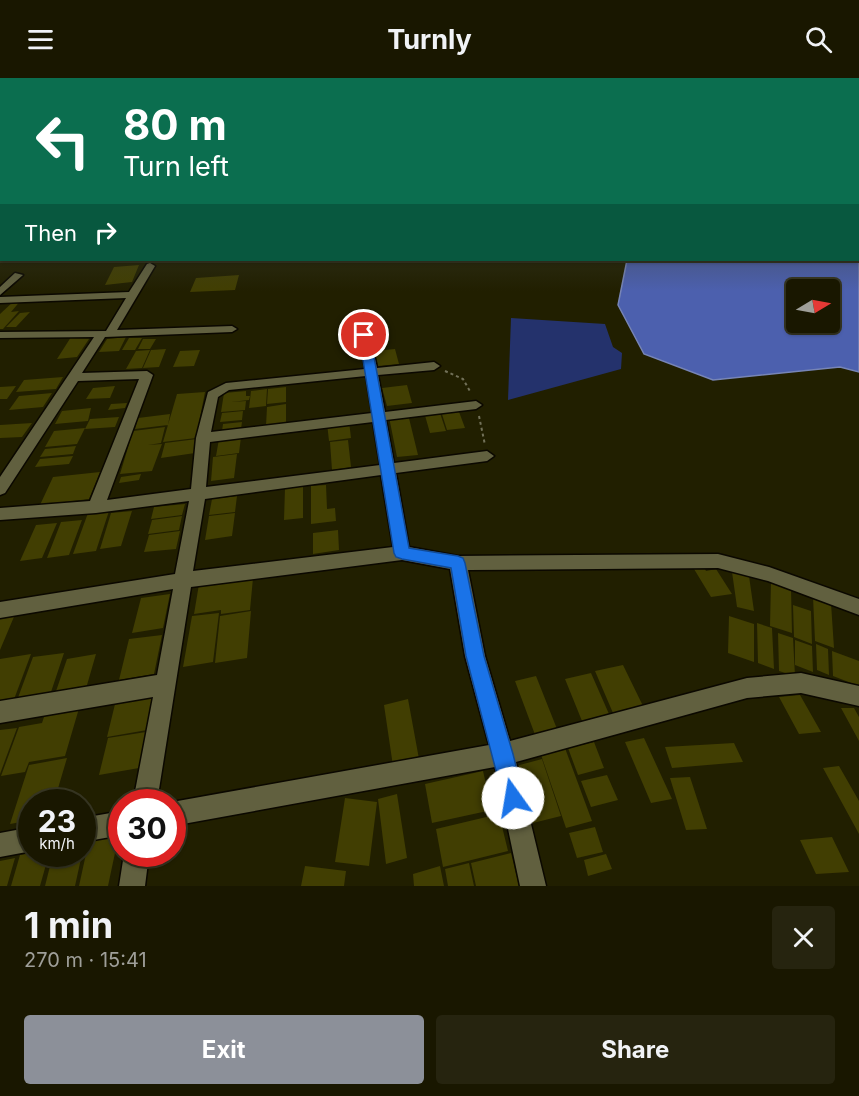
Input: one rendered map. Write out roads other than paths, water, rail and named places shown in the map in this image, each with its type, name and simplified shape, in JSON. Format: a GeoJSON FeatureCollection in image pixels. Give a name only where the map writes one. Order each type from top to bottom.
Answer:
{"type":"FeatureCollection","features":[{"type":"Feature","properties":{"kind":"street"},"geometry":{"type":"LineString","coordinates":[[0,489],[133,295],[150,266]]}},
{"type":"Feature","properties":{"kind":"street"},"geometry":{"type":"LineString","coordinates":[[0,292],[18,275]]}},
{"type":"Feature","properties":{"kind":"street"},"geometry":{"type":"LineString","coordinates":[[0,300],[133,295]]}},
{"type":"Feature","properties":{"kind":"street"},"geometry":{"type":"LineString","coordinates":[[0,335],[232,329]]}},
{"type":"Feature","properties":{"kind":"street"},"geometry":{"type":"LineString","coordinates":[[364,335],[402,553]]}},
{"type":"Feature","properties":{"kind":"street"},"geometry":{"type":"LineString","coordinates":[[147,789],[198,493],[203,438],[212,395],[226,387],[434,366]]}},
{"type":"Feature","properties":{"kind":"street"},"geometry":{"type":"LineString","coordinates":[[75,377],[147,375],[96,507]]}},
{"type":"Feature","properties":{"kind":"street"},"geometry":{"type":"LineString","coordinates":[[203,438],[476,405]]}},
{"type":"Feature","properties":{"kind":"street"},"geometry":{"type":"LineString","coordinates":[[0,514],[96,507],[487,456]]}},
{"type":"Feature","properties":{"kind":"street"},"geometry":{"type":"LineString","coordinates":[[0,610],[183,580],[402,553],[458,563],[718,561],[769,574],[859,607]]}},
{"type":"Feature","properties":{"kind":"street"},"geometry":{"type":"LineString","coordinates":[[458,563],[475,656],[503,754],[533,886]]}},
{"type":"Feature","properties":{"kind":"street"},"geometry":{"type":"LineString","coordinates":[[186,811],[503,754],[747,688],[801,683],[859,696]]}},
{"type":"Feature","properties":{"kind":"street"},"geometry":{"type":"LineString","coordinates":[[0,712],[166,684]]}},
{"type":"Feature","properties":{"kind":"street"},"geometry":{"type":"LineString","coordinates":[[0,845],[18,842]]}},
{"type":"Feature","properties":{"kind":"street"},"geometry":{"type":"LineString","coordinates":[[132,886],[135,867]]}}]}
